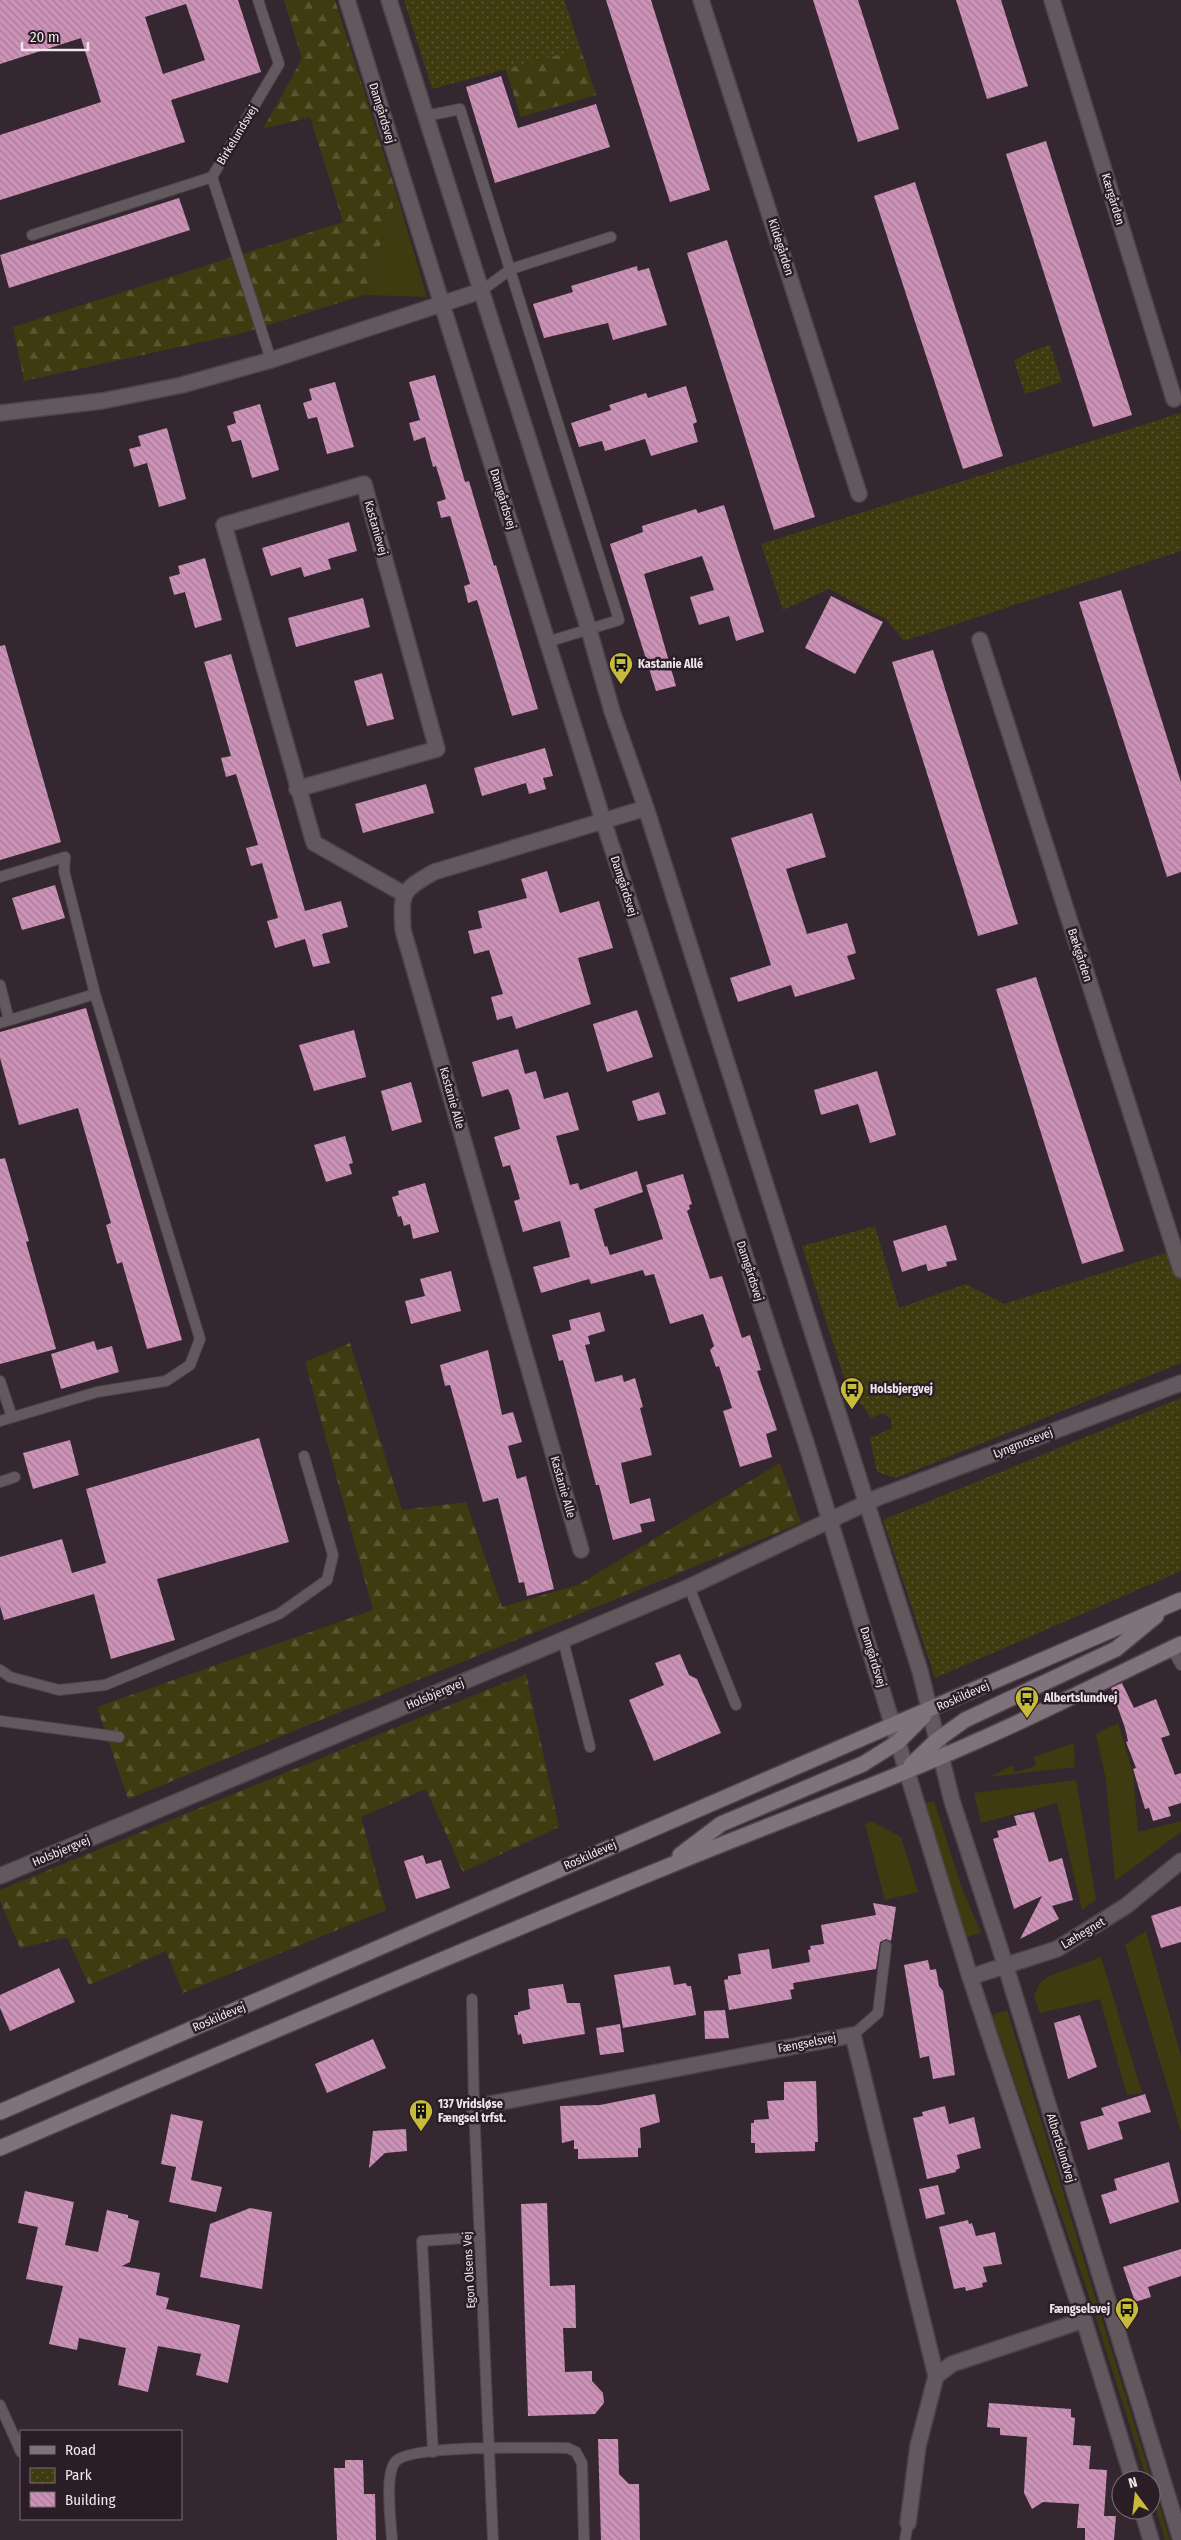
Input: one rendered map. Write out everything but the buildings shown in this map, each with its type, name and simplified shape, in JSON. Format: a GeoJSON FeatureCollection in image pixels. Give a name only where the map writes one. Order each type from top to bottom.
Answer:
{"type":"FeatureCollection","features":[{"type":"Feature","properties":{"kind":"main road","name":"Roskildevej"},"geometry":{"type":"LineString","coordinates":[[0,2112],[443,1921],[801,1762],[930,1710],[1177,1601]]}},
{"type":"Feature","properties":{"kind":"main road"},"geometry":{"type":"LineString","coordinates":[[906,1770],[937,1740],[965,1720],[1116,1649],[1177,1601]]}},
{"type":"Feature","properties":{"kind":"main road"},"geometry":{"type":"LineString","coordinates":[[0,2148],[236,2045],[665,1867],[941,1757],[1027,1719],[1177,1647]]}},
{"type":"Feature","properties":{"kind":"main road"},"geometry":{"type":"LineString","coordinates":[[665,1867],[722,1824],[863,1764],[898,1742],[930,1710]]}},
{"type":"Feature","properties":{"kind":"street","name":"Damgårdsvej"},"geometry":{"type":"LineString","coordinates":[[347,0],[603,820],[830,1520],[906,1770]]}},
{"type":"Feature","properties":{"kind":"street"},"geometry":{"type":"LineString","coordinates":[[389,0],[589,630],[612,711],[646,808],[920,1671],[941,1757]]}},
{"type":"Feature","properties":{"kind":"street","name":"Kildegården"},"geometry":{"type":"LineString","coordinates":[[701,0],[859,494]]}},
{"type":"Feature","properties":{"kind":"street","name":"Kærgården"},"geometry":{"type":"LineString","coordinates":[[1052,0],[1174,399]]}},
{"type":"Feature","properties":{"kind":"street"},"geometry":{"type":"LineString","coordinates":[[0,413],[102,401],[182,385],[271,360],[481,291]]}},
{"type":"Feature","properties":{"kind":"street","name":"Kastanievej"},"geometry":{"type":"LineString","coordinates":[[298,789],[437,749],[364,484],[224,525],[298,789],[314,843],[404,894]]}},
{"type":"Feature","properties":{"kind":"street","name":"Bækgården"},"geometry":{"type":"LineString","coordinates":[[980,640],[1181,1270]]}},
{"type":"Feature","properties":{"kind":"street"},"geometry":{"type":"LineString","coordinates":[[404,894],[412,885],[434,872],[646,808]]}},
{"type":"Feature","properties":{"kind":"street","name":"Kastanie Alle"},"geometry":{"type":"LineString","coordinates":[[404,894],[402,904],[403,930],[581,1550]]}},
{"type":"Feature","properties":{"kind":"street","name":"Lyngmosevej"},"geometry":{"type":"LineString","coordinates":[[866,1504],[1181,1382]]}},
{"type":"Feature","properties":{"kind":"street","name":"Holsbjergvej"},"geometry":{"type":"LineString","coordinates":[[0,1876],[689,1587],[866,1504]]}},
{"type":"Feature","properties":{"kind":"street","name":"Albertslundvej"},"geometry":{"type":"LineString","coordinates":[[941,1757],[952,1801],[1006,1967],[1180,2540]]}},
{"type":"Feature","properties":{"kind":"street"},"geometry":{"type":"LineString","coordinates":[[906,1770],[970,1977],[1084,2320],[1130,2470]]}},
{"type":"Feature","properties":{"kind":"street","name":"Læhegnet"},"geometry":{"type":"LineString","coordinates":[[970,1977],[1006,1967],[1057,1949],[1126,1906],[1181,1862]]}},
{"type":"Feature","properties":{"kind":"street","name":"Fængselsvej"},"geometry":{"type":"LineString","coordinates":[[474,2107],[853,2034],[936,2376],[918,2446],[908,2523]]}},
{"type":"Feature","properties":{"kind":"street"},"geometry":{"type":"LineString","coordinates":[[936,2376],[952,2364],[1084,2320]]}},
{"type":"Feature","properties":{"kind":"street"},"geometry":{"type":"LineString","coordinates":[[1145,2520],[1151,2540]]}},
{"type":"Feature","properties":{"kind":"lane","name":"Birkelundsvej"},"geometry":{"type":"LineString","coordinates":[[258,0],[279,64],[212,177],[271,360]]}},
{"type":"Feature","properties":{"kind":"lane"},"geometry":{"type":"LineString","coordinates":[[426,116],[460,109],[619,620],[547,642]]}},
{"type":"Feature","properties":{"kind":"lane"},"geometry":{"type":"LineString","coordinates":[[32,235],[212,177]]}},
{"type":"Feature","properties":{"kind":"lane"},"geometry":{"type":"LineString","coordinates":[[481,291],[511,269],[611,237]]}},
{"type":"Feature","properties":{"kind":"lane"},"geometry":{"type":"LineString","coordinates":[[0,877],[65,857],[64,871],[95,994],[200,1339],[190,1365],[166,1381],[97,1392],[0,1421]]}},
{"type":"Feature","properties":{"kind":"lane"},"geometry":{"type":"LineString","coordinates":[[0,985],[5,1022],[95,994]]}},
{"type":"Feature","properties":{"kind":"lane"},"geometry":{"type":"LineString","coordinates":[[0,1381],[12,1417]]}},
{"type":"Feature","properties":{"kind":"lane"},"geometry":{"type":"LineString","coordinates":[[0,1670],[10,1677],[59,1690],[105,1685],[279,1614],[327,1580],[333,1555],[304,1456]]}},
{"type":"Feature","properties":{"kind":"lane"},"geometry":{"type":"LineString","coordinates":[[0,1482],[15,1477]]}},
{"type":"Feature","properties":{"kind":"lane"},"geometry":{"type":"LineString","coordinates":[[689,1587],[736,1705]]}},
{"type":"Feature","properties":{"kind":"lane"},"geometry":{"type":"LineString","coordinates":[[563,1640],[590,1747]]}},
{"type":"Feature","properties":{"kind":"lane"},"geometry":{"type":"LineString","coordinates":[[1177,1647],[1181,1665]]}},
{"type":"Feature","properties":{"kind":"lane"},"geometry":{"type":"LineString","coordinates":[[0,1721],[119,1737]]}},
{"type":"Feature","properties":{"kind":"lane"},"geometry":{"type":"LineString","coordinates":[[853,2034],[878,2013],[886,1946]]}},
{"type":"Feature","properties":{"kind":"lane","name":"Egon Olsens Vej"},"geometry":{"type":"LineString","coordinates":[[472,1999],[474,2107],[493,2540]]}},
{"type":"Feature","properties":{"kind":"lane"},"geometry":{"type":"LineString","coordinates":[[433,2452],[422,2240],[480,2237]]}},
{"type":"Feature","properties":{"kind":"lane"},"geometry":{"type":"LineString","coordinates":[[0,2405],[20,2450]]}},
{"type":"Feature","properties":{"kind":"lane"},"geometry":{"type":"LineString","coordinates":[[392,2540],[389,2474],[396,2461],[410,2453],[490,2448],[568,2448],[576,2452],[582,2463],[584,2540]]}},
{"type":"Feature","properties":{"kind":"lane","name":"Fængselsvej"},"geometry":{"type":"LineString","coordinates":[[905,2540],[908,2523]]}},
{"type":"Feature","properties":{"kind":"green space"},"geometry":{"type":"Polygon","coordinates":[[[284,0],[335,0],[397,195],[364,295],[243,333],[24,381],[13,327],[343,222],[310,117],[263,129],[302,59],[284,0]]]}},
{"type":"Feature","properties":{"kind":"green space"},"geometry":{"type":"Polygon","coordinates":[[[404,0],[564,0],[580,49],[432,89],[404,0]]]}},
{"type":"Feature","properties":{"kind":"green space"},"geometry":{"type":"Polygon","coordinates":[[[531,0],[564,0],[596,95],[521,117],[501,56],[531,0]]]}},
{"type":"Feature","properties":{"kind":"green space"},"geometry":{"type":"Polygon","coordinates":[[[397,195],[427,297],[364,295],[397,195]]]}},
{"type":"Feature","properties":{"kind":"green space"},"geometry":{"type":"Polygon","coordinates":[[[1050,345],[1062,382],[1025,394],[1014,361],[1029,352],[1050,345]]]}},
{"type":"Feature","properties":{"kind":"green space"},"geometry":{"type":"Polygon","coordinates":[[[1181,413],[1181,551],[904,641],[886,619],[829,589],[783,610],[761,544],[1181,413]]]}},
{"type":"Feature","properties":{"kind":"green space"},"geometry":{"type":"Polygon","coordinates":[[[875,1226],[899,1308],[966,1284],[1004,1304],[1181,1248],[1181,1363],[896,1478],[877,1472],[870,1438],[892,1428],[891,1419],[883,1413],[871,1418],[862,1405],[850,1396],[802,1246],[875,1226]]]}},
{"type":"Feature","properties":{"kind":"green space"},"geometry":{"type":"Polygon","coordinates":[[[350,1343],[402,1510],[466,1502],[502,1607],[578,1585],[780,1463],[801,1523],[128,1799],[97,1707],[373,1610],[305,1362],[350,1343]]]}},
{"type":"Feature","properties":{"kind":"green space"},"geometry":{"type":"Polygon","coordinates":[[[1181,1398],[1181,1571],[935,1678],[883,1520],[1181,1398]]]}},
{"type":"Feature","properties":{"kind":"green space"},"geometry":{"type":"Polygon","coordinates":[[[526,1674],[559,1827],[463,1872],[426,1789],[361,1817],[386,1910],[183,1993],[166,1951],[89,1985],[67,1937],[20,1948],[0,1901],[0,1890],[526,1674]]]}},
{"type":"Feature","properties":{"kind":"green space"},"geometry":{"type":"Polygon","coordinates":[[[1118,1723],[1133,1773],[1138,1832],[1181,1821],[1181,1832],[1115,1881],[1106,1780],[1096,1734],[1118,1723]]]}},
{"type":"Feature","properties":{"kind":"green space"},"geometry":{"type":"Polygon","coordinates":[[[1074,1743],[1075,1767],[989,1777],[1013,1765],[1015,1772],[1036,1766],[1034,1757],[1074,1743]]]}},
{"type":"Feature","properties":{"kind":"green space"},"geometry":{"type":"Polygon","coordinates":[[[1076,1780],[1096,1900],[1082,1910],[1057,1803],[981,1823],[974,1793],[1076,1780]]]}},
{"type":"Feature","properties":{"kind":"green space"},"geometry":{"type":"Polygon","coordinates":[[[934,1801],[961,1886],[981,1933],[967,1937],[925,1803],[934,1801]]]}},
{"type":"Feature","properties":{"kind":"green space"},"geometry":{"type":"Polygon","coordinates":[[[871,1821],[901,1837],[918,1892],[885,1900],[865,1824],[871,1821]]]}},
{"type":"Feature","properties":{"kind":"green space"},"geometry":{"type":"Polygon","coordinates":[[[1146,1931],[1181,2056],[1181,2132],[1125,1945],[1146,1931]]]}},
{"type":"Feature","properties":{"kind":"green space"},"geometry":{"type":"Polygon","coordinates":[[[1101,1957],[1142,2093],[1127,2095],[1100,1999],[1040,2013],[1034,1996],[1040,1983],[1049,1976],[1101,1957]]]}},
{"type":"Feature","properties":{"kind":"green space"},"geometry":{"type":"Polygon","coordinates":[[[1007,2010],[1148,2470],[1144,2470],[1086,2287],[992,2015],[1007,2010]]]}},
{"type":"Feature","properties":{"kind":"green space"},"geometry":{"type":"Polygon","coordinates":[[[1161,2511],[1170,2540],[1165,2540],[1159,2520],[1161,2520],[1161,2511]]]}},
{"type":"Feature","properties":{"kind":"place","name":"Kastanie Allé"},"geometry":{"type":"Point","coordinates":[621,685]}},
{"type":"Feature","properties":{"kind":"place","name":"Holsbjergvej"},"geometry":{"type":"Point","coordinates":[852,1410]}},
{"type":"Feature","properties":{"kind":"place","name":"Albertslundvej"},"geometry":{"type":"Point","coordinates":[1027,1719]}},
{"type":"Feature","properties":{"kind":"place","name":"137 Vridsløse Fængsel trfst."},"geometry":{"type":"Point","coordinates":[421,2132]}},
{"type":"Feature","properties":{"kind":"place","name":"Fængselsvej"},"geometry":{"type":"Point","coordinates":[1127,2330]}}]}
